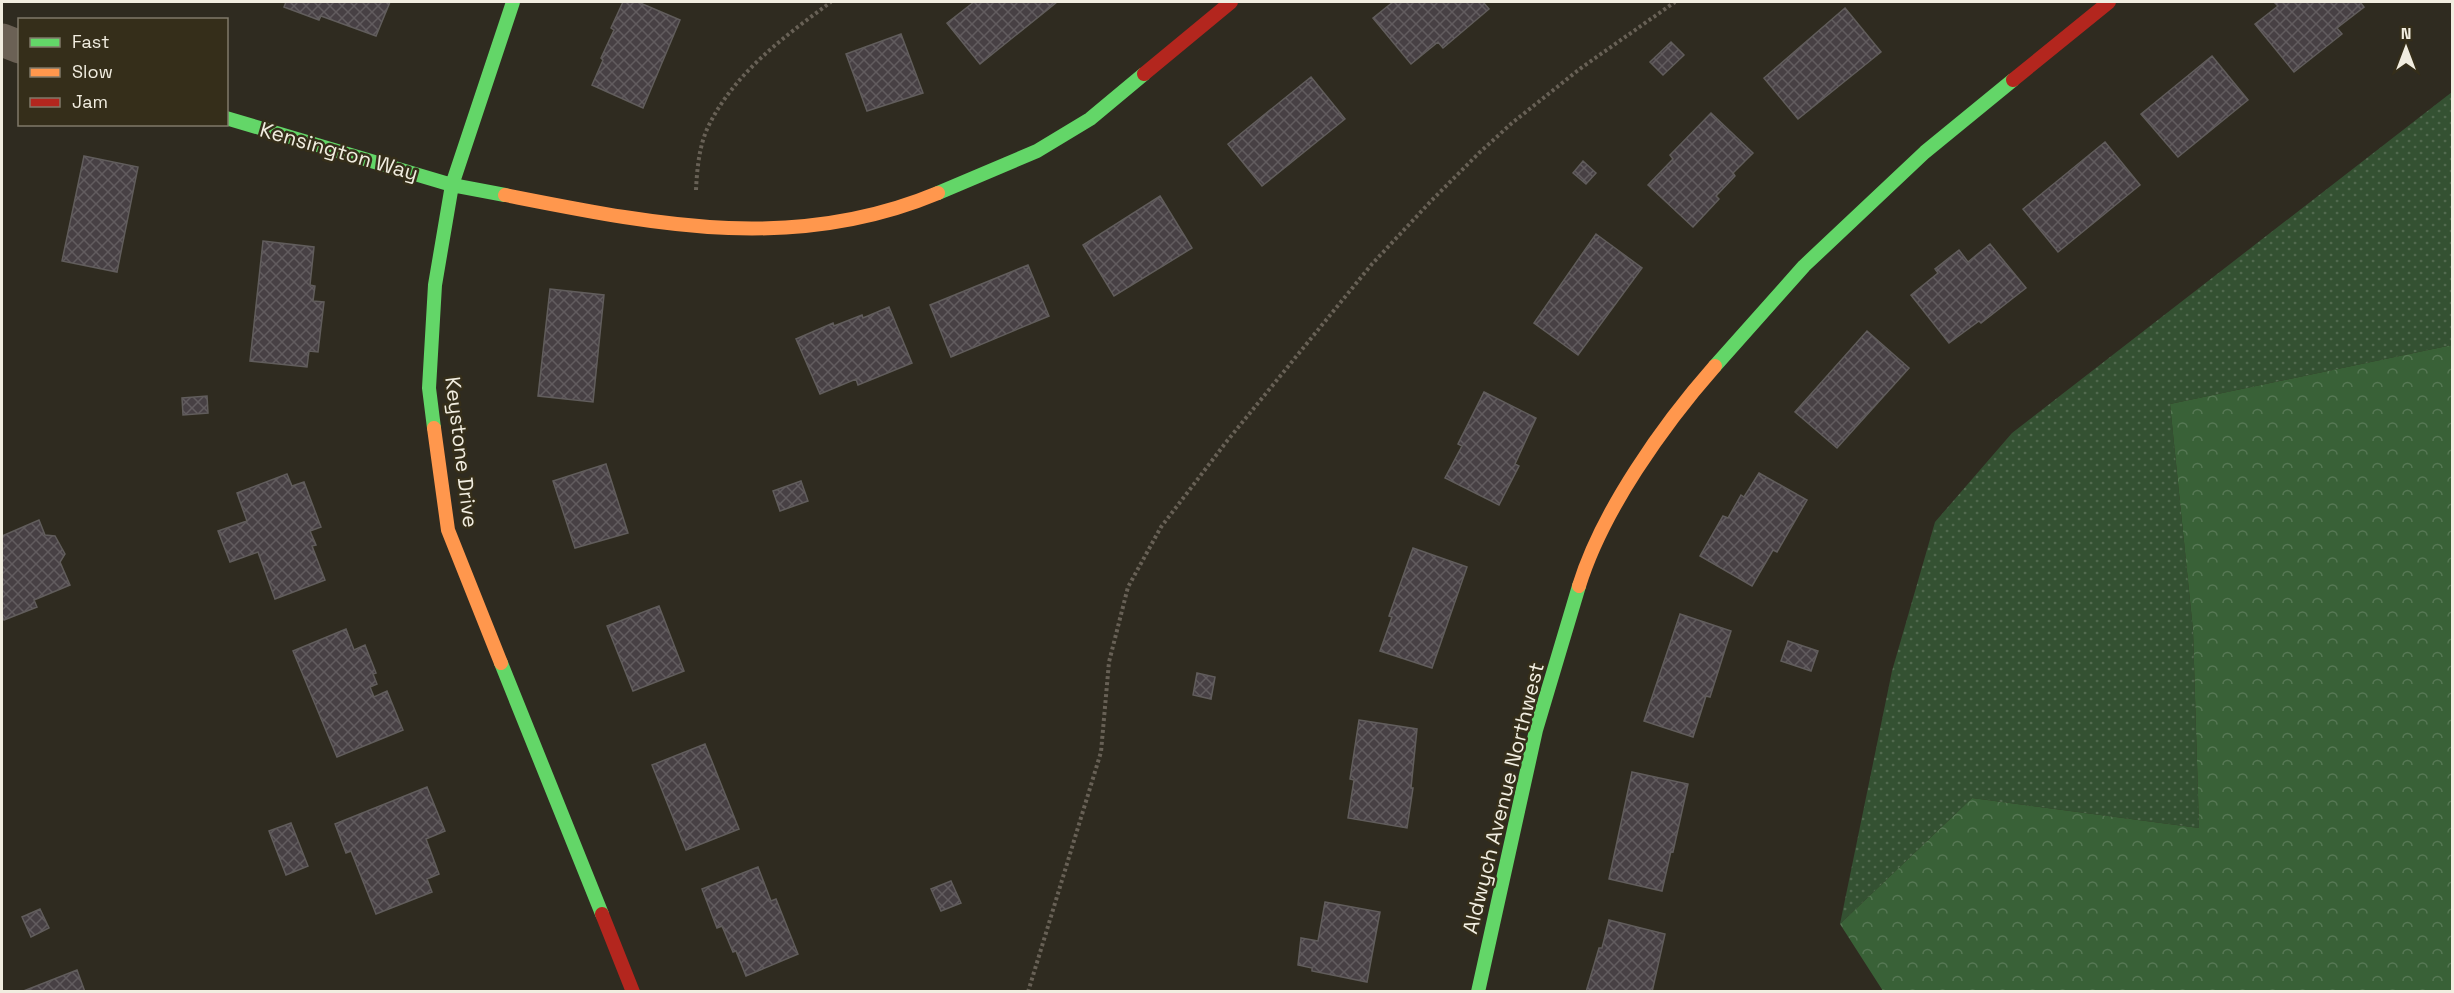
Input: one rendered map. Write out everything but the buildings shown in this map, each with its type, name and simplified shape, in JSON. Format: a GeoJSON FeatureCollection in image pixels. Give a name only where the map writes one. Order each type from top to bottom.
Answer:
{"type":"FeatureCollection","features":[{"type":"Feature","properties":{"kind":"street","name":"Keystone Drive"},"geometry":{"type":"LineString","coordinates":[[513,2],[452,184],[435,285],[429,388],[448,530],[633,992]]}},
{"type":"Feature","properties":{"kind":"street","name":"Kensington Way"},"geometry":{"type":"LineString","coordinates":[[228,119],[452,184],[601,214],[693,226],[747,230],[805,228],[875,214],[928,197],[1037,151],[1090,119],[1231,2]]}},
{"type":"Feature","properties":{"kind":"street","name":"Aldwych Avenue Northwest"},"geometry":{"type":"LineString","coordinates":[[1478,992],[1536,730],[1580,584],[1587,561],[1636,470],[1702,381],[1804,266],[1925,152],[2109,2]]}},
{"type":"Feature","properties":{"kind":"street"},"geometry":{"type":"LineString","coordinates":[[2,40],[18,46]]}},
{"type":"Feature","properties":{"kind":"path"},"geometry":{"type":"LineString","coordinates":[[693,226],[698,163],[708,127],[730,92],[771,47],[831,2]]}},
{"type":"Feature","properties":{"kind":"path"},"geometry":{"type":"LineString","coordinates":[[1028,992],[1101,752],[1109,662],[1128,587],[1161,527],[1227,441],[1350,290],[1432,200],[1512,123],[1581,68],[1675,2]]}},
{"type":"Feature","properties":{"kind":"green space"},"geometry":{"type":"Polygon","coordinates":[[[2452,92],[2452,345],[2170,404],[2193,630],[2199,828],[1972,798],[1840,924],[1892,671],[1935,522],[2012,433],[2452,92]]]}},
{"type":"Feature","properties":{"kind":"green space"},"geometry":{"type":"Polygon","coordinates":[[[2452,345],[2452,991],[1883,991],[1840,924],[1972,798],[2199,828],[2193,630],[2170,404],[2452,345]]]}},
{"type":"Feature","properties":{"kind":"traffic: fast"},"geometry":{"type":"LineString","coordinates":[[434,428],[429,388],[435,285],[452,185],[513,2]]}},
{"type":"Feature","properties":{"kind":"traffic: fast"},"geometry":{"type":"LineString","coordinates":[[938,193],[1037,151],[1090,119],[1144,74]]}},
{"type":"Feature","properties":{"kind":"traffic: fast"},"geometry":{"type":"LineString","coordinates":[[1715,366],[1804,266],[1925,152],[2013,80]]}},
{"type":"Feature","properties":{"kind":"traffic: fast"},"geometry":{"type":"LineString","coordinates":[[228,119],[452,185],[505,195]]}},
{"type":"Feature","properties":{"kind":"traffic: fast"},"geometry":{"type":"LineString","coordinates":[[1478,992],[1536,730],[1579,586]]}},
{"type":"Feature","properties":{"kind":"traffic: fast"},"geometry":{"type":"LineString","coordinates":[[501,663],[602,914]]}},
{"type":"Feature","properties":{"kind":"traffic: slow"},"geometry":{"type":"LineString","coordinates":[[505,195],[615,216],[669,223],[722,228],[776,228],[830,223],[884,212],[938,193]]}},
{"type":"Feature","properties":{"kind":"traffic: slow"},"geometry":{"type":"LineString","coordinates":[[1579,586],[1589,557],[1618,499],[1655,442],[1715,366]]}},
{"type":"Feature","properties":{"kind":"traffic: slow"},"geometry":{"type":"LineString","coordinates":[[434,428],[448,530],[501,663]]}},
{"type":"Feature","properties":{"kind":"traffic: jam"},"geometry":{"type":"LineString","coordinates":[[1144,74],[1231,2]]}},
{"type":"Feature","properties":{"kind":"traffic: jam"},"geometry":{"type":"LineString","coordinates":[[2013,80],[2109,2]]}},
{"type":"Feature","properties":{"kind":"traffic: jam"},"geometry":{"type":"LineString","coordinates":[[602,914],[633,992]]}}]}
